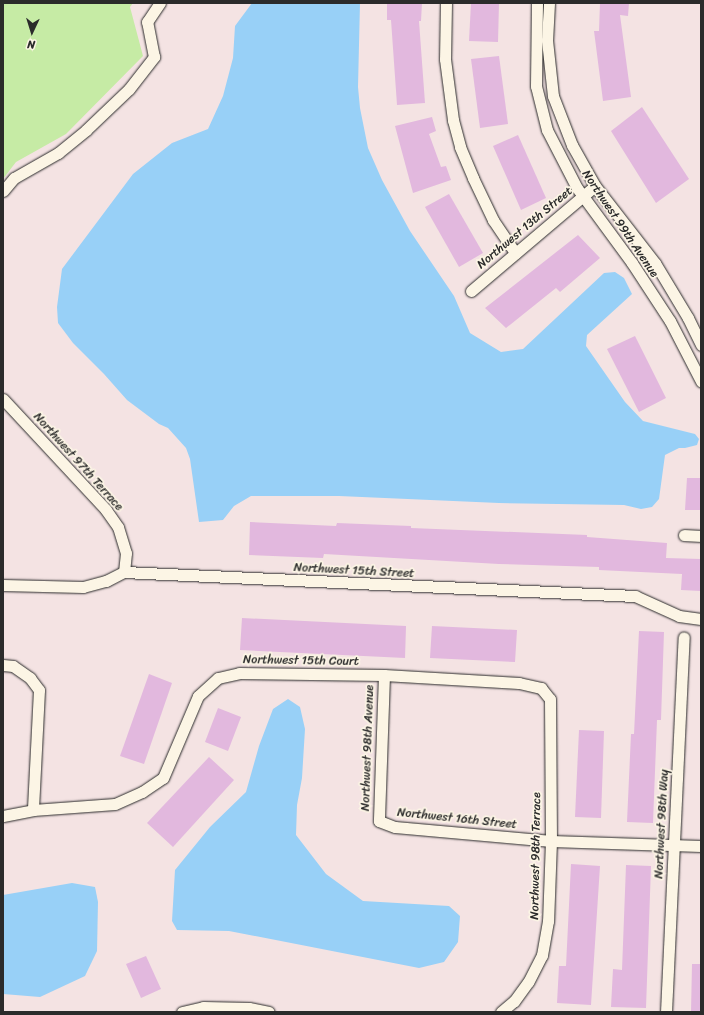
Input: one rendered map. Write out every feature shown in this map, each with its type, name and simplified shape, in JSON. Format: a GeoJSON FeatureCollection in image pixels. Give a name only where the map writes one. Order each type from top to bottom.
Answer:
{"type":"FeatureCollection","features":[{"type":"Feature","properties":{"kind":"street"},"geometry":{"type":"LineString","coordinates":[[3,191],[14,178],[58,153],[86,130],[129,89],[154,57],[147,22],[160,3]]}},
{"type":"Feature","properties":{"kind":"street"},"geometry":{"type":"LineString","coordinates":[[446,3],[445,59],[453,120],[460,147],[493,220],[515,253]]}},
{"type":"Feature","properties":{"kind":"street","name":"Northwest 99th Avenue"},"geometry":{"type":"LineString","coordinates":[[536,3],[536,86],[547,130],[582,196],[632,263],[670,321],[701,380]]}},
{"type":"Feature","properties":{"kind":"street","name":"Northwest 99th Avenue"},"geometry":{"type":"LineString","coordinates":[[549,3],[547,40],[553,96],[572,145],[595,186],[654,263],[700,339]]}},
{"type":"Feature","properties":{"kind":"street","name":"Northwest 13th Street"},"geometry":{"type":"LineString","coordinates":[[471,291],[595,186]]}},
{"type":"Feature","properties":{"kind":"street"},"geometry":{"type":"LineString","coordinates":[[684,347],[700,339]]}},
{"type":"Feature","properties":{"kind":"street","name":"Northwest 97th Terrace"},"geometry":{"type":"LineString","coordinates":[[3,399],[106,510],[118,528],[126,553],[124,572]]}},
{"type":"Feature","properties":{"kind":"street"},"geometry":{"type":"LineString","coordinates":[[684,535],[701,536]]}},
{"type":"Feature","properties":{"kind":"street"},"geometry":{"type":"LineString","coordinates":[[3,585],[83,587],[106,582],[124,572]]}},
{"type":"Feature","properties":{"kind":"street","name":"Northwest 15th Street"},"geometry":{"type":"LineString","coordinates":[[124,572],[635,596],[679,616],[701,619]]}},
{"type":"Feature","properties":{"kind":"street","name":"Northwest 98th Way"},"geometry":{"type":"LineString","coordinates":[[666,1012],[684,638]]}},
{"type":"Feature","properties":{"kind":"street"},"geometry":{"type":"LineString","coordinates":[[3,666],[13,666],[30,678],[39,690],[32,810],[3,816]]}},
{"type":"Feature","properties":{"kind":"street","name":"Northwest 15th Court"},"geometry":{"type":"LineString","coordinates":[[32,810],[115,804],[142,792],[163,778],[198,696],[218,678],[239,673],[384,676],[519,683],[541,688]]}},
{"type":"Feature","properties":{"kind":"street","name":"Northwest 98th Avenue"},"geometry":{"type":"LineString","coordinates":[[379,821],[384,676]]}},
{"type":"Feature","properties":{"kind":"street","name":"Northwest 98th Terrace"},"geometry":{"type":"LineString","coordinates":[[501,1012],[514,1000],[528,982],[542,955],[548,921],[551,841],[550,699],[541,688]]}},
{"type":"Feature","properties":{"kind":"street","name":"Northwest 16th Street"},"geometry":{"type":"LineString","coordinates":[[379,821],[395,827],[551,841],[701,846]]}},
{"type":"Feature","properties":{"kind":"street"},"geometry":{"type":"LineString","coordinates":[[182,1012],[204,1007],[269,1012]]}},
{"type":"Feature","properties":{"kind":"green space"},"geometry":{"type":"Polygon","coordinates":[[[3,3],[133,3],[130,7],[143,56],[66,134],[16,162],[3,179],[3,3]]]}},
{"type":"Feature","properties":{"kind":"water"},"geometry":{"type":"Polygon","coordinates":[[[252,3],[360,3],[358,87],[360,108],[368,148],[382,180],[410,231],[454,296],[470,333],[501,352],[523,349],[604,273],[615,272],[624,278],[632,294],[587,335],[586,346],[625,402],[643,421],[695,434],[699,439],[697,445],[679,448],[665,455],[659,499],[652,507],[641,509],[624,505],[499,503],[339,496],[251,496],[234,506],[223,520],[199,522],[190,459],[186,448],[168,428],[159,424],[127,400],[73,343],[58,323],[57,307],[62,269],[133,174],[172,143],[208,129],[223,96],[233,58],[235,26],[252,3]]]}},
{"type":"Feature","properties":{"kind":"water"},"geometry":{"type":"Polygon","coordinates":[[[288,699],[300,707],[305,729],[302,778],[297,805],[296,835],[326,874],[363,901],[449,906],[460,916],[458,942],[444,962],[419,968],[229,931],[177,930],[172,921],[175,870],[210,827],[246,792],[259,746],[273,709],[288,699]]]}},
{"type":"Feature","properties":{"kind":"water"},"geometry":{"type":"Polygon","coordinates":[[[72,883],[95,887],[98,902],[97,951],[85,976],[40,997],[3,994],[3,895],[72,883]]]}},
{"type":"Feature","properties":{"kind":"building"},"geometry":{"type":"Polygon","coordinates":[[[387,3],[422,3],[421,21],[419,21],[425,103],[397,105],[391,20],[387,20],[387,3]]]}},
{"type":"Feature","properties":{"kind":"building"},"geometry":{"type":"Polygon","coordinates":[[[471,3],[499,3],[498,42],[469,41],[471,3]]]}},
{"type":"Feature","properties":{"kind":"building"},"geometry":{"type":"Polygon","coordinates":[[[600,3],[629,3],[628,16],[620,15],[631,97],[603,101],[594,31],[599,31],[600,3]]]}},
{"type":"Feature","properties":{"kind":"building"},"geometry":{"type":"Polygon","coordinates":[[[499,56],[508,124],[480,128],[471,59],[499,56]]]}},
{"type":"Feature","properties":{"kind":"building"},"geometry":{"type":"Polygon","coordinates":[[[642,107],[689,179],[656,203],[611,131],[642,107]]]}},
{"type":"Feature","properties":{"kind":"building"},"geometry":{"type":"Polygon","coordinates":[[[432,117],[436,131],[429,134],[441,167],[446,166],[451,180],[413,193],[395,126],[432,117]]]}},
{"type":"Feature","properties":{"kind":"building"},"geometry":{"type":"Polygon","coordinates":[[[518,135],[546,198],[521,210],[493,146],[518,135]]]}},
{"type":"Feature","properties":{"kind":"building"},"geometry":{"type":"Polygon","coordinates":[[[449,194],[483,253],[459,267],[425,207],[449,194]]]}},
{"type":"Feature","properties":{"kind":"building"},"geometry":{"type":"Polygon","coordinates":[[[578,235],[600,258],[560,292],[556,288],[506,328],[485,308],[578,235]]]}},
{"type":"Feature","properties":{"kind":"building"},"geometry":{"type":"Polygon","coordinates":[[[635,336],[666,398],[639,412],[607,349],[635,336]]]}},
{"type":"Feature","properties":{"kind":"building"},"geometry":{"type":"Polygon","coordinates":[[[687,478],[701,478],[701,510],[685,510],[687,478]]]}},
{"type":"Feature","properties":{"kind":"building"},"geometry":{"type":"Polygon","coordinates":[[[250,522],[336,526],[337,523],[411,526],[411,528],[587,535],[587,537],[667,543],[666,558],[701,559],[701,591],[681,590],[682,574],[599,570],[599,567],[499,564],[324,554],[323,558],[249,555],[250,522]]]}},
{"type":"Feature","properties":{"kind":"building"},"geometry":{"type":"Polygon","coordinates":[[[242,618],[406,626],[405,658],[240,650],[242,618]]]}},
{"type":"Feature","properties":{"kind":"building"},"geometry":{"type":"Polygon","coordinates":[[[432,626],[517,630],[515,662],[430,658],[432,626]]]}},
{"type":"Feature","properties":{"kind":"building"},"geometry":{"type":"Polygon","coordinates":[[[639,631],[664,632],[661,720],[657,720],[653,823],[627,822],[631,734],[634,734],[639,631]]]}},
{"type":"Feature","properties":{"kind":"building"},"geometry":{"type":"Polygon","coordinates":[[[149,674],[172,683],[144,764],[120,756],[149,674]]]}},
{"type":"Feature","properties":{"kind":"building"},"geometry":{"type":"Polygon","coordinates":[[[218,708],[241,717],[228,751],[205,742],[218,708]]]}},
{"type":"Feature","properties":{"kind":"building"},"geometry":{"type":"Polygon","coordinates":[[[579,730],[604,731],[601,818],[575,817],[579,730]]]}},
{"type":"Feature","properties":{"kind":"building"},"geometry":{"type":"Polygon","coordinates":[[[209,757],[234,780],[173,847],[147,823],[209,757]]]}},
{"type":"Feature","properties":{"kind":"building"},"geometry":{"type":"Polygon","coordinates":[[[571,864],[600,866],[591,1005],[557,1003],[559,966],[566,966],[571,864]]]}},
{"type":"Feature","properties":{"kind":"building"},"geometry":{"type":"Polygon","coordinates":[[[626,865],[651,866],[646,1008],[611,1007],[613,969],[622,970],[626,865]]]}},
{"type":"Feature","properties":{"kind":"building"},"geometry":{"type":"Polygon","coordinates":[[[146,956],[161,989],[141,998],[126,964],[146,956]]]}},
{"type":"Feature","properties":{"kind":"building"},"geometry":{"type":"Polygon","coordinates":[[[692,964],[701,964],[701,1012],[691,1012],[692,964]]]}}]}
